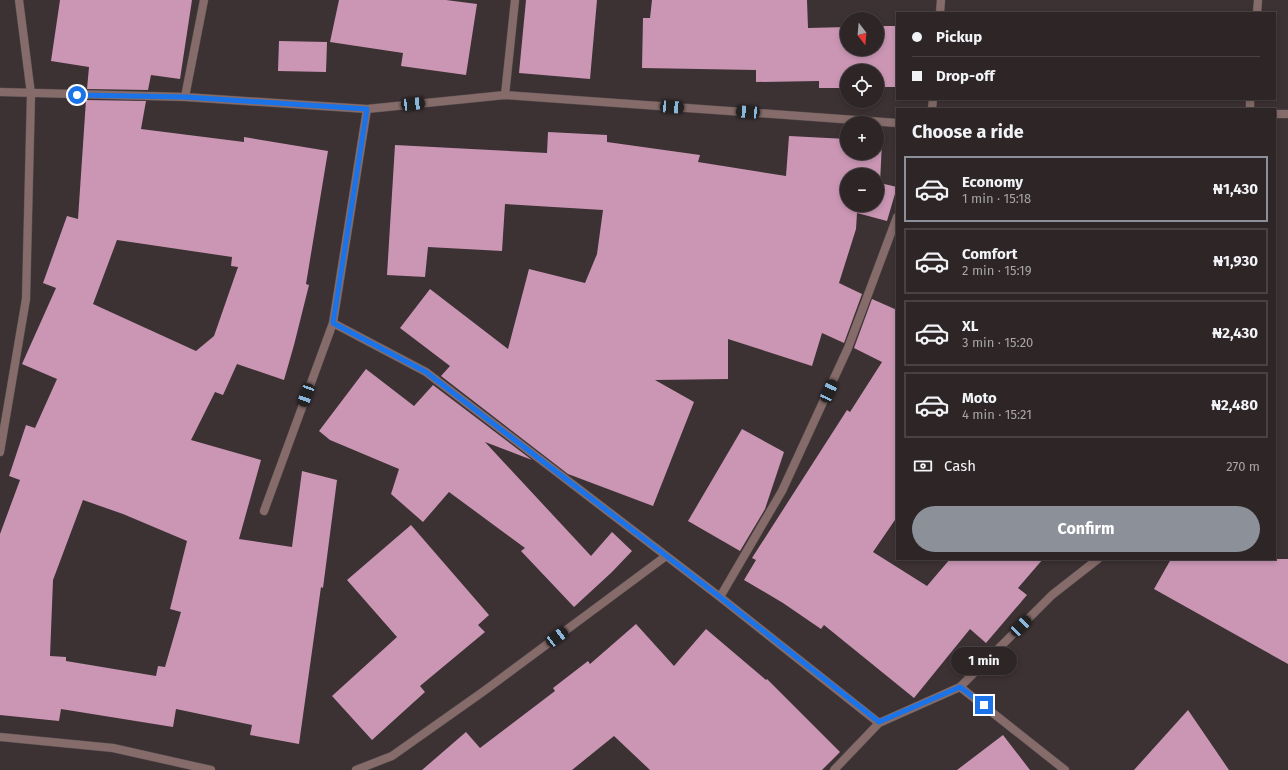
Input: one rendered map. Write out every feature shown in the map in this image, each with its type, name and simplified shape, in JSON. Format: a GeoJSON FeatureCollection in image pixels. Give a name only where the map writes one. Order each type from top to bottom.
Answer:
{"type":"FeatureCollection","features":[{"type":"Feature","properties":{"kind":"street"},"geometry":{"type":"LineString","coordinates":[[0,452],[26,299],[31,94],[19,0]]}},
{"type":"Feature","properties":{"kind":"street"},"geometry":{"type":"LineString","coordinates":[[185,97],[204,0]]}},
{"type":"Feature","properties":{"kind":"street"},"geometry":{"type":"LineString","coordinates":[[505,95],[515,0]]}},
{"type":"Feature","properties":{"kind":"street"},"geometry":{"type":"LineString","coordinates":[[940,12],[941,0]]}},
{"type":"Feature","properties":{"kind":"street"},"geometry":{"type":"LineString","coordinates":[[1257,12],[1258,0]]}},
{"type":"Feature","properties":{"kind":"street"},"geometry":{"type":"LineString","coordinates":[[0,92],[185,97],[367,109],[505,95],[896,122]]}},
{"type":"Feature","properties":{"kind":"street"},"geometry":{"type":"LineString","coordinates":[[264,511],[333,323],[367,109]]}},
{"type":"Feature","properties":{"kind":"street"},"geometry":{"type":"LineString","coordinates":[[1276,114],[1288,114]]}},
{"type":"Feature","properties":{"kind":"street"},"geometry":{"type":"LineString","coordinates":[[720,597],[782,492],[789,477],[848,348],[896,220]]}},
{"type":"Feature","properties":{"kind":"street"},"geometry":{"type":"LineString","coordinates":[[333,323],[426,372],[720,597],[879,722]]}},
{"type":"Feature","properties":{"kind":"street"},"geometry":{"type":"LineString","coordinates":[[356,770],[392,756],[484,691],[666,556]]}},
{"type":"Feature","properties":{"kind":"street"},"geometry":{"type":"LineString","coordinates":[[834,770],[879,722],[960,687],[1052,595],[1097,560]]}},
{"type":"Feature","properties":{"kind":"street"},"geometry":{"type":"LineString","coordinates":[[960,687],[1064,770]]}},
{"type":"Feature","properties":{"kind":"street"},"geometry":{"type":"LineString","coordinates":[[0,737],[112,748],[211,770]]}},
{"type":"Feature","properties":{"kind":"building"},"geometry":{"type":"Polygon","coordinates":[[[60,0],[192,0],[180,79],[151,75],[148,90],[87,89],[89,67],[51,61],[60,0]]]}},
{"type":"Feature","properties":{"kind":"building"},"geometry":{"type":"Polygon","coordinates":[[[339,0],[446,0],[477,4],[466,75],[401,66],[403,53],[330,42],[339,0]]]}},
{"type":"Feature","properties":{"kind":"building"},"geometry":{"type":"Polygon","coordinates":[[[526,0],[597,0],[590,79],[519,73],[526,0]]]}},
{"type":"Feature","properties":{"kind":"building"},"geometry":{"type":"Polygon","coordinates":[[[652,0],[807,0],[808,28],[840,27],[840,56],[884,56],[884,26],[896,26],[896,87],[884,87],[884,64],[840,64],[840,88],[819,88],[819,81],[756,82],[756,70],[642,68],[643,18],[650,18],[652,0]]]}},
{"type":"Feature","properties":{"kind":"building"},"geometry":{"type":"Polygon","coordinates":[[[279,41],[327,42],[326,72],[278,71],[279,41]]]}},
{"type":"Feature","properties":{"kind":"building"},"geometry":{"type":"Polygon","coordinates":[[[86,100],[146,101],[141,129],[244,142],[244,137],[328,151],[306,284],[309,285],[284,380],[237,364],[223,395],[215,392],[191,440],[261,460],[239,539],[292,547],[302,471],[337,480],[323,588],[321,587],[299,744],[250,735],[252,725],[176,709],[173,727],[61,709],[59,721],[0,715],[0,534],[20,480],[9,476],[26,425],[35,428],[57,379],[22,364],[56,288],[43,283],[67,216],[78,219],[86,100]],[[117,240],[93,304],[196,351],[214,336],[238,267],[231,266],[232,257],[117,240]],[[83,500],[53,580],[50,656],[66,657],[66,661],[156,676],[158,666],[165,667],[181,612],[170,609],[187,541],[123,514],[83,500]]]}},
{"type":"Feature","properties":{"kind":"building"},"geometry":{"type":"Polygon","coordinates":[[[548,132],[607,135],[607,142],[700,155],[698,162],[786,176],[789,136],[840,139],[840,160],[881,160],[881,168],[840,168],[840,212],[884,212],[884,184],[896,187],[887,221],[857,213],[856,229],[839,283],[862,294],[844,343],[822,333],[812,366],[728,339],[728,379],[655,380],[694,402],[653,506],[568,474],[441,376],[450,366],[400,328],[430,289],[508,349],[529,269],[585,283],[597,254],[603,210],[505,204],[502,251],[428,247],[425,277],[387,275],[395,145],[547,153],[548,132]]]}},
{"type":"Feature","properties":{"kind":"building"},"geometry":{"type":"Polygon","coordinates":[[[872,299],[896,310],[896,518],[873,552],[927,586],[949,560],[1042,560],[1018,588],[1027,595],[986,643],[970,629],[914,698],[824,625],[821,629],[783,603],[744,580],[756,560],[752,558],[847,410],[850,412],[882,362],[854,348],[872,299]]]}},
{"type":"Feature","properties":{"kind":"building"},"geometry":{"type":"Polygon","coordinates":[[[366,369],[414,406],[433,385],[532,460],[485,442],[591,556],[612,532],[632,551],[612,572],[574,607],[521,551],[525,548],[449,492],[423,522],[391,494],[399,469],[330,440],[319,431],[366,369]]]}},
{"type":"Feature","properties":{"kind":"building"},"geometry":{"type":"Polygon","coordinates":[[[742,429],[784,452],[765,509],[740,551],[688,521],[742,429]]]}},
{"type":"Feature","properties":{"kind":"building"},"geometry":{"type":"Polygon","coordinates":[[[411,525],[489,615],[478,625],[485,632],[420,686],[425,692],[372,740],[332,696],[397,637],[347,580],[411,525]]]}},
{"type":"Feature","properties":{"kind":"building"},"geometry":{"type":"Polygon","coordinates":[[[1288,559],[1288,664],[1154,589],[1170,560],[1288,559]]]}},
{"type":"Feature","properties":{"kind":"building"},"geometry":{"type":"Polygon","coordinates":[[[636,624],[674,666],[706,629],[766,680],[767,679],[840,752],[822,770],[650,770],[614,736],[572,770],[422,770],[466,732],[480,748],[555,691],[553,688],[588,661],[590,664],[636,624]]]}},
{"type":"Feature","properties":{"kind":"building"},"geometry":{"type":"Polygon","coordinates":[[[1188,710],[1229,770],[1134,770],[1188,710]]]}},
{"type":"Feature","properties":{"kind":"building"},"geometry":{"type":"Polygon","coordinates":[[[1003,735],[1030,770],[957,770],[1003,735]]]}},
{"type":"Feature","properties":{"kind":"route"},"geometry":{"type":"LineString","coordinates":[[77,95],[185,97],[367,109],[333,323],[426,372],[720,597],[879,722],[960,687],[984,705]]}}]}
